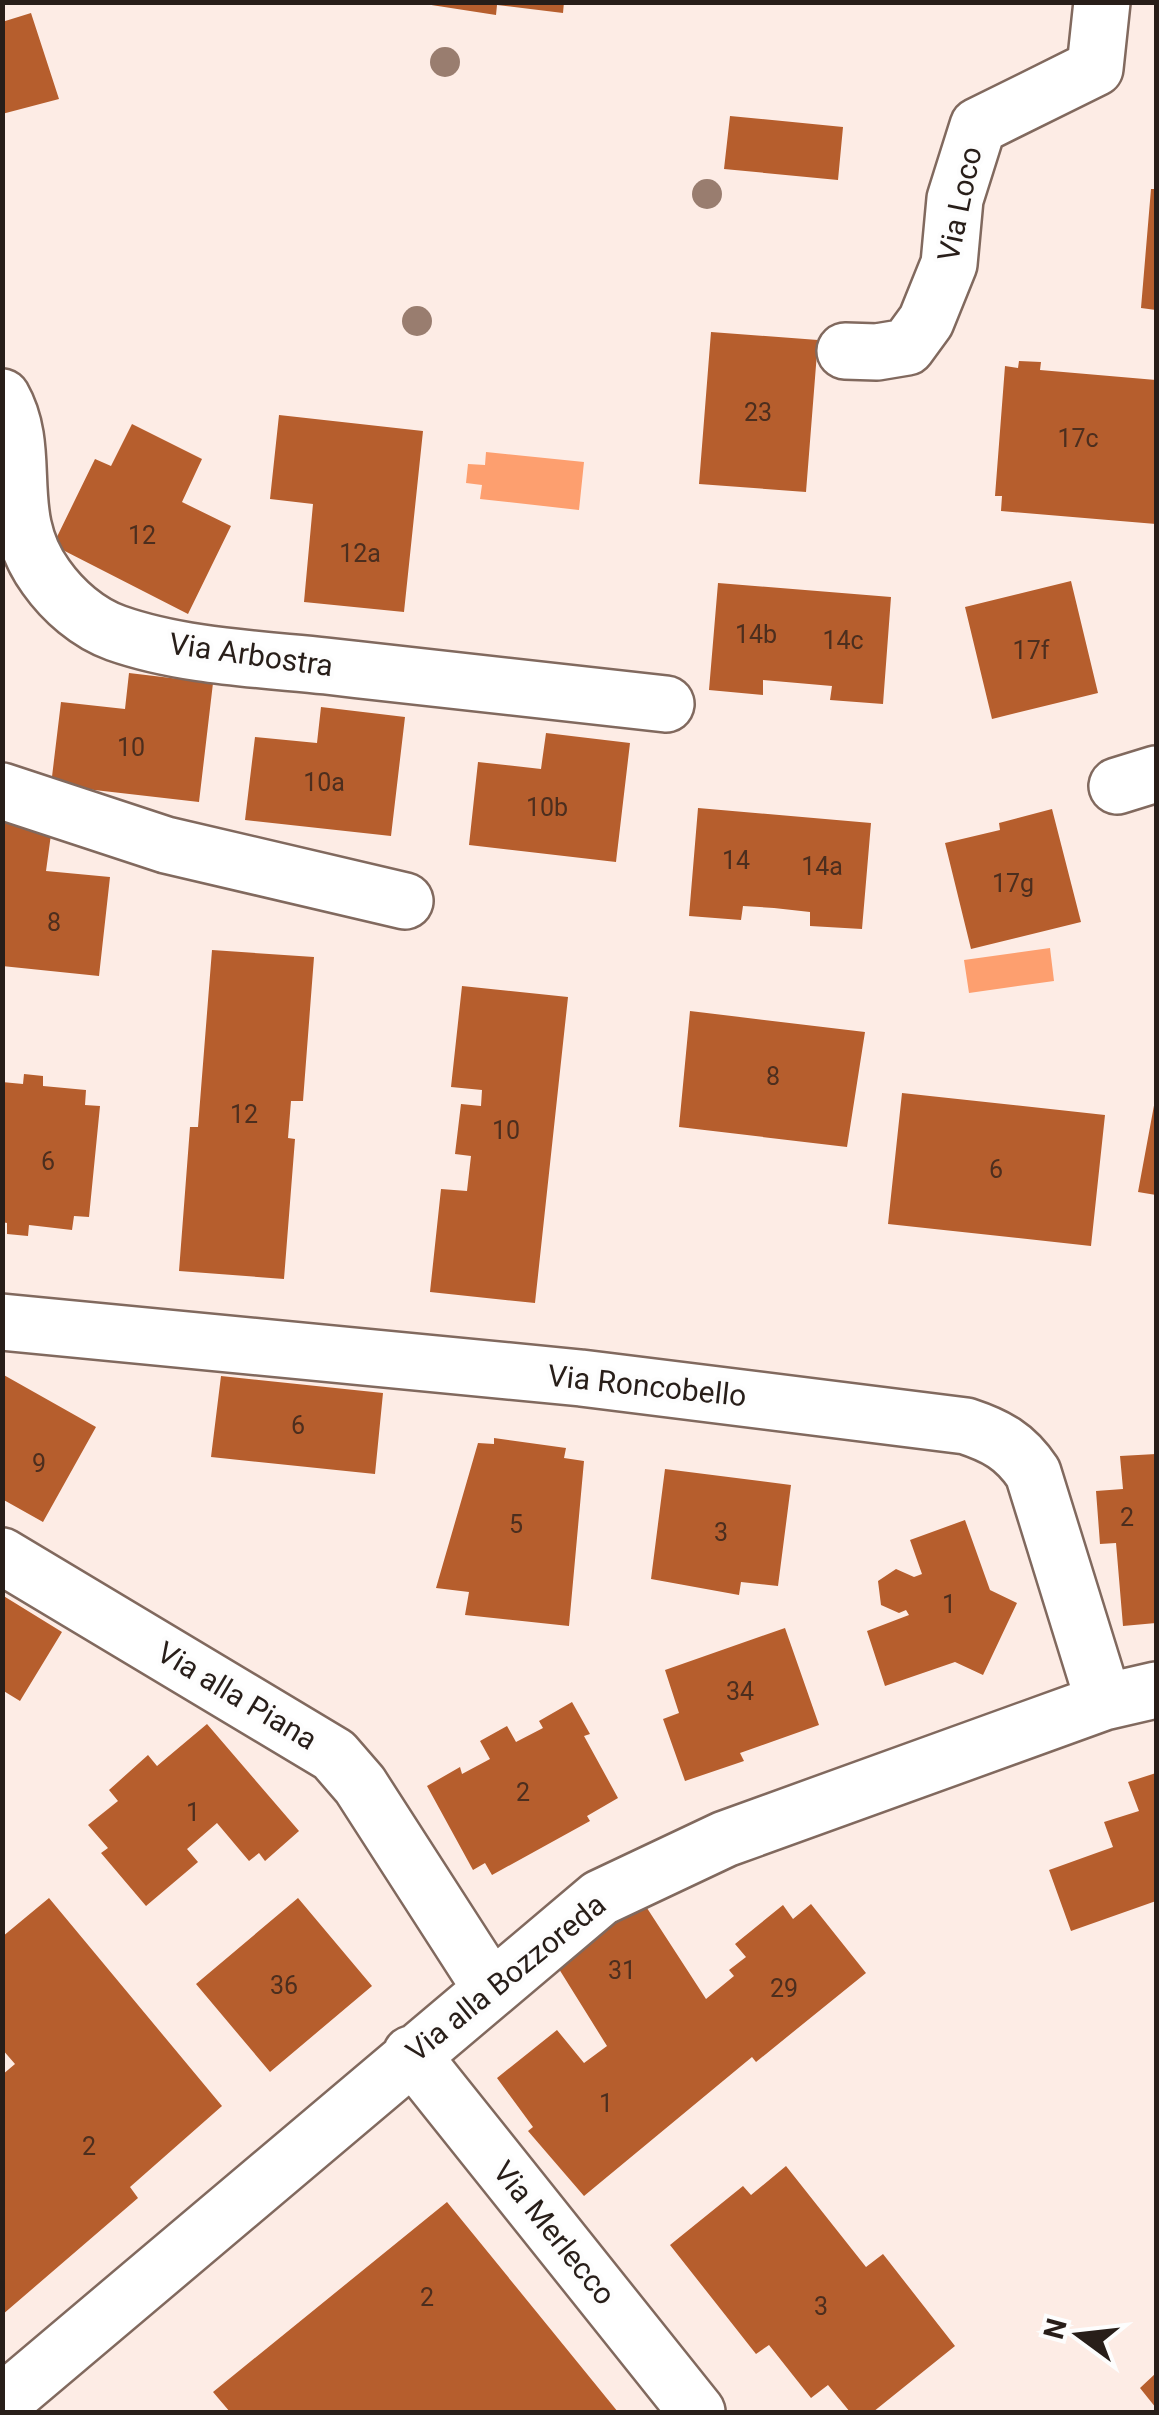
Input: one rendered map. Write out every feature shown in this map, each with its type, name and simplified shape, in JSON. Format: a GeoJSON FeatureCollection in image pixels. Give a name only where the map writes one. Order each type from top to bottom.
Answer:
{"type":"FeatureCollection","features":[{"type":"Feature","properties":{"kind":"street","name":"Via Loco"},"geometry":{"type":"LineString","coordinates":[[845,351],[876,352],[907,346],[926,322],[949,264],[956,199],[978,126],[1095,68],[1102,2]]}},
{"type":"Feature","properties":{"kind":"street","name":"Via Arbostra"},"geometry":{"type":"LineString","coordinates":[[2,397],[15,419],[20,524],[32,555],[47,580],[92,622],[117,634],[220,654],[666,704]]}},
{"type":"Feature","properties":{"kind":"street"},"geometry":{"type":"LineString","coordinates":[[2,791],[166,844],[405,901]]}},
{"type":"Feature","properties":{"kind":"street","name":"Via Roncobello"},"geometry":{"type":"LineString","coordinates":[[2,1322],[814,1404],[976,1430],[1007,1442],[1034,1473],[1104,1702]]}},
{"type":"Feature","properties":{"kind":"street","name":"Via alla Piana"},"geometry":{"type":"LineString","coordinates":[[2,1556],[334,1756],[360,1785],[490,1987]]}},
{"type":"Feature","properties":{"kind":"street","name":"Via alla Bozzoreda"},"geometry":{"type":"LineString","coordinates":[[2,2403],[410,2054],[600,1898],[725,1839],[1104,1702],[1156,1690]]}},
{"type":"Feature","properties":{"kind":"street","name":"Via Merlecco"},"geometry":{"type":"LineString","coordinates":[[410,2054],[697,2412]]}},
{"type":"Feature","properties":{"kind":"shaded area"},"geometry":{"type":"Polygon","coordinates":[[[486,452],[584,462],[579,510],[480,499],[482,485],[466,483],[468,464],[485,465],[486,452]]]}},
{"type":"Feature","properties":{"kind":"shaded area"},"geometry":{"type":"Polygon","coordinates":[[[1050,948],[1054,981],[969,993],[964,960],[1050,948]]]}},
{"type":"Feature","properties":{"kind":"building"},"geometry":{"type":"Polygon","coordinates":[[[412,2],[564,2],[563,13],[497,5],[496,15],[412,2]]]}},
{"type":"Feature","properties":{"kind":"building"},"geometry":{"type":"Polygon","coordinates":[[[31,13],[59,99],[2,114],[2,22],[31,13]]]}},
{"type":"Feature","properties":{"kind":"building"},"geometry":{"type":"Polygon","coordinates":[[[730,116],[843,127],[838,180],[724,169],[730,116]]]}},
{"type":"Feature","properties":{"kind":"building"},"geometry":{"type":"Polygon","coordinates":[[[1151,189],[1156,189],[1156,310],[1141,308],[1151,189]]]}},
{"type":"Feature","properties":{"kind":"building"},"geometry":{"type":"Polygon","coordinates":[[[711,332],[818,340],[806,492],[699,484],[711,332]]]}},
{"type":"Feature","properties":{"kind":"building"},"geometry":{"type":"Polygon","coordinates":[[[1019,361],[1041,362],[1040,370],[1156,380],[1156,524],[1001,511],[1002,496],[995,496],[1005,366],[1018,368],[1019,361]]]}},
{"type":"Feature","properties":{"kind":"building"},"geometry":{"type":"Polygon","coordinates":[[[279,415],[423,431],[404,612],[304,602],[313,504],[270,499],[279,415]]]}},
{"type":"Feature","properties":{"kind":"building"},"geometry":{"type":"Polygon","coordinates":[[[132,424],[202,459],[182,502],[231,526],[188,614],[53,545],[95,459],[111,466],[132,424]]]}},
{"type":"Feature","properties":{"kind":"building"},"geometry":{"type":"Polygon","coordinates":[[[1071,581],[1098,693],[992,719],[965,607],[1071,581]]]}},
{"type":"Feature","properties":{"kind":"building"},"geometry":{"type":"Polygon","coordinates":[[[718,583],[891,597],[883,704],[830,700],[832,686],[763,680],[763,695],[709,690],[718,583]]]}},
{"type":"Feature","properties":{"kind":"building"},"geometry":{"type":"Polygon","coordinates":[[[129,673],[213,683],[199,802],[51,785],[61,702],[125,709],[129,673]]]}},
{"type":"Feature","properties":{"kind":"building"},"geometry":{"type":"Polygon","coordinates":[[[321,707],[405,717],[391,836],[245,820],[255,737],[317,743],[321,707]]]}},
{"type":"Feature","properties":{"kind":"building"},"geometry":{"type":"Polygon","coordinates":[[[546,733],[630,743],[616,862],[469,845],[478,762],[541,769],[546,733]]]}},
{"type":"Feature","properties":{"kind":"building"},"geometry":{"type":"Polygon","coordinates":[[[698,808],[871,823],[862,929],[810,926],[810,912],[774,908],[743,906],[741,920],[689,916],[698,808]]]}},
{"type":"Feature","properties":{"kind":"building"},"geometry":{"type":"Polygon","coordinates":[[[1052,809],[1081,922],[971,949],[945,843],[1000,830],[999,823],[1052,809]]]}},
{"type":"Feature","properties":{"kind":"building"},"geometry":{"type":"Polygon","coordinates":[[[2,812],[52,827],[46,871],[110,877],[99,976],[2,966],[2,812]]]}},
{"type":"Feature","properties":{"kind":"building"},"geometry":{"type":"Polygon","coordinates":[[[212,950],[314,957],[303,1101],[291,1101],[288,1138],[295,1139],[284,1279],[179,1271],[190,1127],[198,1127],[212,950]]]}},
{"type":"Feature","properties":{"kind":"building"},"geometry":{"type":"Polygon","coordinates":[[[462,986],[568,997],[535,1303],[430,1292],[441,1189],[467,1191],[471,1156],[455,1154],[461,1104],[481,1106],[482,1090],[451,1087],[462,986]]]}},
{"type":"Feature","properties":{"kind":"building"},"geometry":{"type":"Polygon","coordinates":[[[690,1011],[865,1032],[847,1147],[679,1127],[690,1011]]]}},
{"type":"Feature","properties":{"kind":"building"},"geometry":{"type":"Polygon","coordinates":[[[24,1074],[43,1076],[43,1086],[86,1090],[85,1105],[100,1106],[89,1217],[74,1216],[72,1230],[29,1225],[28,1236],[7,1234],[7,1223],[2,1222],[2,1082],[23,1084],[24,1074]]]}},
{"type":"Feature","properties":{"kind":"building"},"geometry":{"type":"Polygon","coordinates":[[[902,1093],[1105,1115],[1091,1246],[888,1224],[902,1093]]]}},
{"type":"Feature","properties":{"kind":"building"},"geometry":{"type":"Polygon","coordinates":[[[1156,1100],[1156,1195],[1138,1192],[1156,1100]]]}},
{"type":"Feature","properties":{"kind":"building"},"geometry":{"type":"Polygon","coordinates":[[[2,1374],[96,1427],[43,1522],[2,1499],[2,1374]]]}},
{"type":"Feature","properties":{"kind":"building"},"geometry":{"type":"Polygon","coordinates":[[[221,1376],[383,1393],[375,1474],[211,1457],[221,1376]]]}},
{"type":"Feature","properties":{"kind":"building"},"geometry":{"type":"Polygon","coordinates":[[[494,1438],[566,1448],[564,1458],[584,1461],[569,1626],[465,1615],[469,1592],[436,1588],[478,1443],[494,1444],[494,1438]]]}},
{"type":"Feature","properties":{"kind":"building"},"geometry":{"type":"Polygon","coordinates":[[[1156,1454],[1156,1623],[1123,1626],[1116,1543],[1100,1544],[1096,1491],[1123,1489],[1120,1456],[1156,1454]]]}},
{"type":"Feature","properties":{"kind":"building"},"geometry":{"type":"Polygon","coordinates":[[[665,1469],[791,1485],[778,1586],[741,1582],[739,1595],[651,1579],[665,1469]]]}},
{"type":"Feature","properties":{"kind":"building"},"geometry":{"type":"Polygon","coordinates":[[[965,1520],[990,1590],[1017,1603],[983,1675],[955,1662],[885,1686],[867,1631],[909,1615],[906,1610],[899,1613],[881,1605],[878,1581],[896,1569],[914,1577],[922,1574],[910,1540],[965,1520]]]}},
{"type":"Feature","properties":{"kind":"building"},"geometry":{"type":"Polygon","coordinates":[[[2,1595],[62,1632],[20,1701],[2,1690],[2,1595]]]}},
{"type":"Feature","properties":{"kind":"building"},"geometry":{"type":"Polygon","coordinates":[[[785,1628],[819,1725],[740,1753],[744,1761],[685,1781],[663,1719],[679,1713],[665,1670],[785,1628]]]}},
{"type":"Feature","properties":{"kind":"building"},"geometry":{"type":"Polygon","coordinates":[[[572,1702],[590,1734],[584,1736],[618,1798],[587,1816],[590,1821],[492,1875],[485,1863],[473,1870],[427,1786],[460,1767],[462,1774],[490,1759],[480,1741],[507,1726],[516,1742],[543,1728],[539,1721],[572,1702]]]}},
{"type":"Feature","properties":{"kind":"building"},"geometry":{"type":"Polygon","coordinates":[[[207,1724],[299,1831],[265,1861],[259,1853],[249,1861],[217,1823],[187,1849],[198,1862],[146,1906],[101,1853],[108,1848],[88,1825],[118,1801],[109,1790],[148,1755],[157,1766],[207,1724]]]}},
{"type":"Feature","properties":{"kind":"building"},"geometry":{"type":"Polygon","coordinates":[[[1156,1773],[1156,1901],[1071,1931],[1049,1870],[1113,1847],[1104,1822],[1139,1811],[1128,1782],[1156,1773]]]}},
{"type":"Feature","properties":{"kind":"building"},"geometry":{"type":"Polygon","coordinates":[[[49,1898],[222,2106],[130,2187],[138,2198],[2,2315],[2,2075],[15,2064],[2,2049],[2,1937],[49,1898]]]}},
{"type":"Feature","properties":{"kind":"building"},"geometry":{"type":"Polygon","coordinates":[[[298,1898],[372,1986],[270,2072],[196,1984],[298,1898]]]}},
{"type":"Feature","properties":{"kind":"building"},"geometry":{"type":"Polygon","coordinates":[[[811,1904],[866,1973],[756,2062],[752,2057],[584,2196],[528,2131],[533,2127],[497,2078],[557,2030],[584,2063],[607,2046],[554,1961],[645,1905],[706,1999],[734,1976],[729,1970],[746,1957],[735,1944],[783,1905],[793,1919],[811,1904]]]}},
{"type":"Feature","properties":{"kind":"building"},"geometry":{"type":"Polygon","coordinates":[[[786,2166],[866,2267],[883,2254],[955,2346],[873,2412],[850,2412],[828,2385],[811,2398],[769,2345],[756,2354],[670,2245],[743,2186],[751,2195],[786,2166]]]}},
{"type":"Feature","properties":{"kind":"building"},"geometry":{"type":"Polygon","coordinates":[[[447,2202],[618,2412],[230,2412],[213,2392],[447,2202]]]}},
{"type":"Feature","properties":{"kind":"building"},"geometry":{"type":"Polygon","coordinates":[[[1156,2373],[1156,2408],[1140,2388],[1156,2373]]]}}]}
